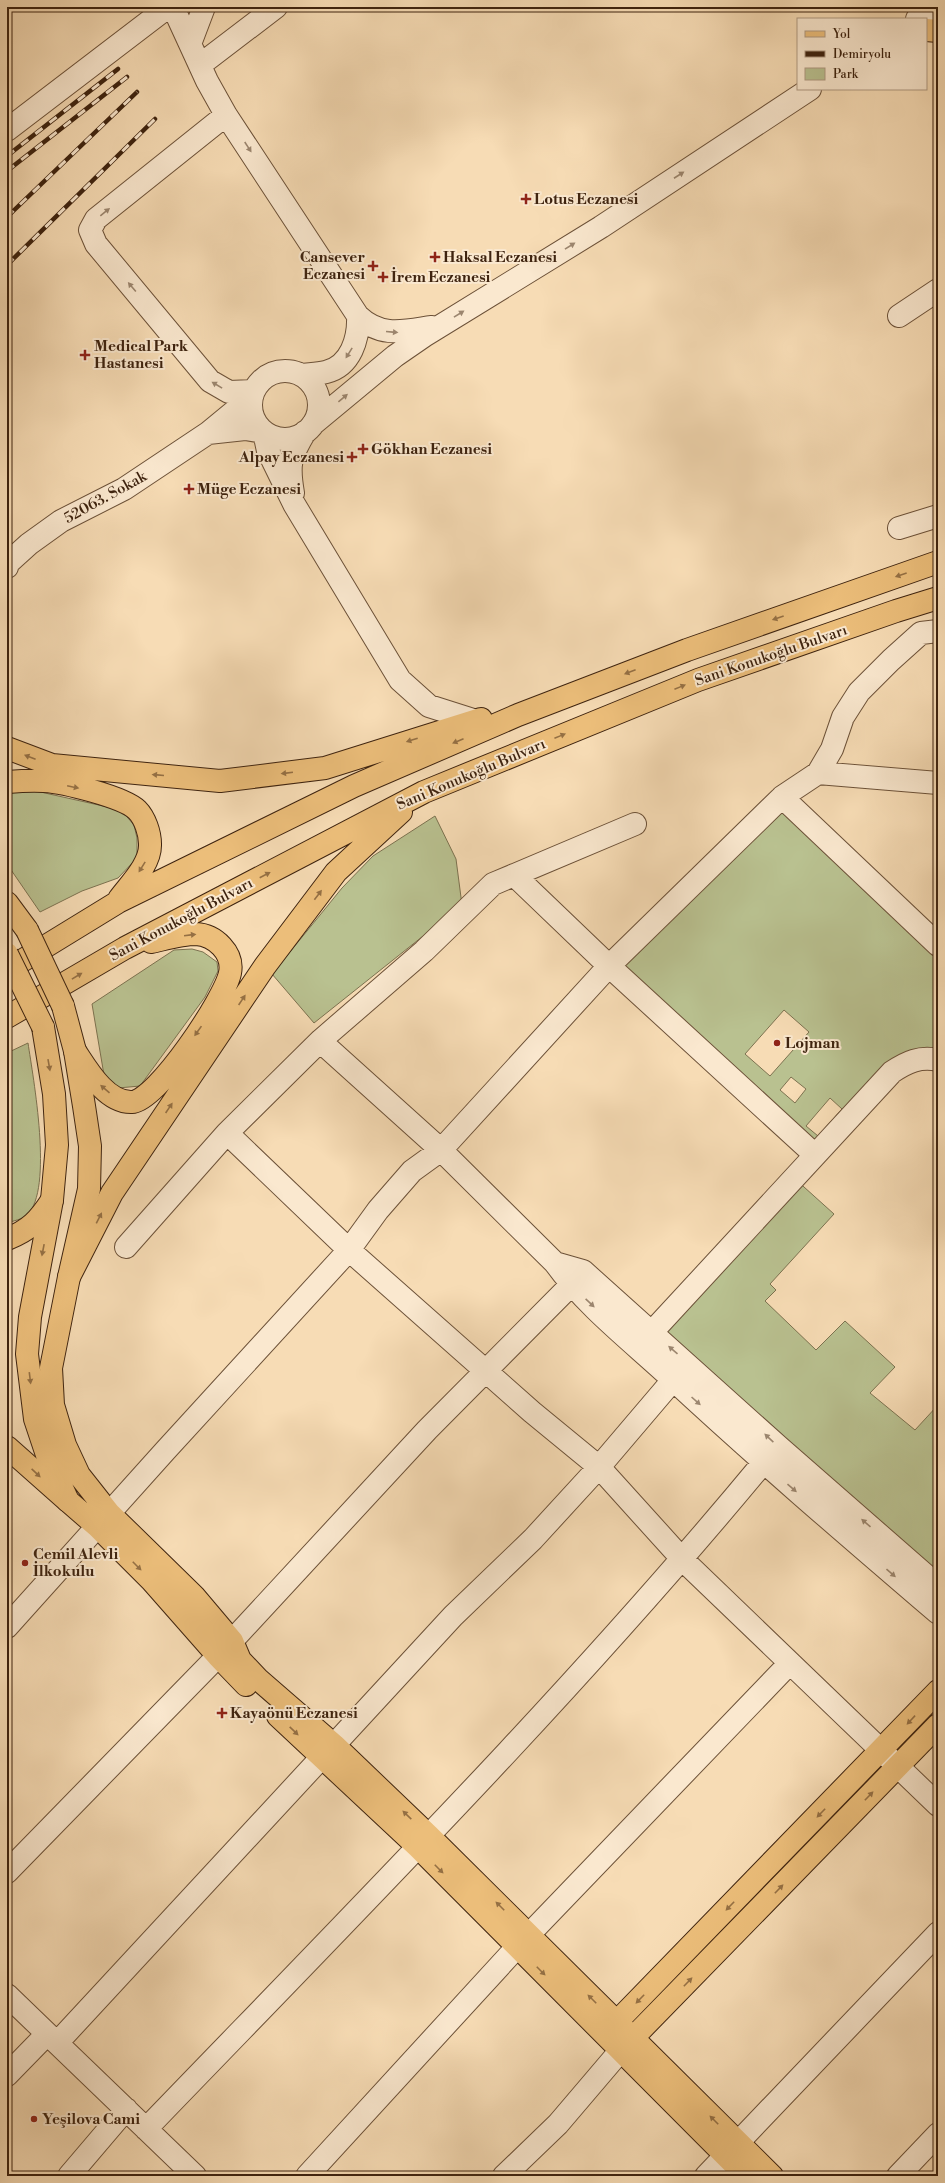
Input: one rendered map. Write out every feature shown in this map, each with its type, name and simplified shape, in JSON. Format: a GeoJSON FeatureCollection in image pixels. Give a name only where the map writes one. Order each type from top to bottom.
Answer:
{"type":"FeatureCollection","features":[{"type":"Feature","properties":{"kind":"main road"},"geometry":{"type":"LineString","coordinates":[[927,30],[938,31]]}},
{"type":"Feature","properties":{"kind":"main road"},"geometry":{"type":"LineString","coordinates":[[7,970],[118,902],[354,786],[518,715],[687,650],[938,562]]}},
{"type":"Feature","properties":{"kind":"main road","name":"Sani Konukoğlu Bulvarı"},"geometry":{"type":"LineString","coordinates":[[7,1017],[125,948],[424,792],[698,680],[896,611],[938,598]]}},
{"type":"Feature","properties":{"kind":"main road"},"geometry":{"type":"LineString","coordinates":[[7,748],[52,765],[220,781],[325,768],[473,720],[518,715]]}},
{"type":"Feature","properties":{"kind":"main road"},"geometry":{"type":"LineString","coordinates":[[7,782],[44,781],[89,790],[119,800],[137,810],[146,824],[150,845],[145,863],[118,902]]}},
{"type":"Feature","properties":{"kind":"main road"},"geometry":{"type":"LineString","coordinates":[[69,1277],[112,1193],[265,966],[336,872],[424,792]]}},
{"type":"Feature","properties":{"kind":"main road"},"geometry":{"type":"LineString","coordinates":[[7,903],[27,930],[63,1006],[75,1051],[90,1146],[89,1189],[69,1277],[51,1368],[53,1405],[65,1444],[78,1475],[104,1520],[152,1581],[225,1649],[328,1752],[423,1841],[731,2150],[772,2176]]}},
{"type":"Feature","properties":{"kind":"main road"},"geometry":{"type":"LineString","coordinates":[[75,1051],[91,1075],[105,1090],[116,1098],[131,1102],[141,1100],[150,1093],[173,1068],[218,1002],[230,972],[229,959],[225,949],[214,940],[197,934],[125,948]]}},
{"type":"Feature","properties":{"kind":"main road"},"geometry":{"type":"LineString","coordinates":[[7,954],[43,1027],[54,1094],[57,1145],[52,1200],[30,1317],[27,1354],[36,1419],[48,1458],[68,1501]]}},
{"type":"Feature","properties":{"kind":"main road"},"geometry":{"type":"LineString","coordinates":[[7,1239],[20,1234],[38,1221],[52,1200]]}},
{"type":"Feature","properties":{"kind":"main road"},"geometry":{"type":"LineString","coordinates":[[7,1447],[68,1501],[104,1520]]}},
{"type":"Feature","properties":{"kind":"main road"},"geometry":{"type":"LineString","coordinates":[[610,2029],[882,1751],[938,1691]]}},
{"type":"Feature","properties":{"kind":"main road"},"geometry":{"type":"LineString","coordinates":[[627,2044],[938,1725]]}},
{"type":"Feature","properties":{"kind":"main road"},"geometry":{"type":"LineString","coordinates":[[731,2150],[746,2176]]}},
{"type":"Feature","properties":{"kind":"street"},"geometry":{"type":"LineString","coordinates":[[7,130],[168,7]]}},
{"type":"Feature","properties":{"kind":"street"},"geometry":{"type":"LineString","coordinates":[[172,7],[226,115],[358,316],[366,323],[395,333],[439,326]]}},
{"type":"Feature","properties":{"kind":"street"},"geometry":{"type":"LineString","coordinates":[[190,44],[204,7]]}},
{"type":"Feature","properties":{"kind":"street"},"geometry":{"type":"LineString","coordinates":[[200,65],[276,7]]}},
{"type":"Feature","properties":{"kind":"street"},"geometry":{"type":"LineString","coordinates":[[918,18],[935,7]]}},
{"type":"Feature","properties":{"kind":"street"},"geometry":{"type":"LineString","coordinates":[[208,433],[245,429],[264,432],[274,437],[285,439],[296,437],[309,428],[395,356],[439,326],[601,227],[808,90]]}},
{"type":"Feature","properties":{"kind":"street"},"geometry":{"type":"LineString","coordinates":[[226,115],[96,219],[90,230],[96,244],[210,381],[229,392],[254,392]]}},
{"type":"Feature","properties":{"kind":"street"},"geometry":{"type":"LineString","coordinates":[[899,316],[938,290]]}},
{"type":"Feature","properties":{"kind":"street"},"geometry":{"type":"LineString","coordinates":[[301,375],[328,372],[342,363],[351,352],[359,331],[358,316]]}},
{"type":"Feature","properties":{"kind":"street"},"geometry":{"type":"LineString","coordinates":[[294,504],[289,472],[292,453],[318,413],[317,397],[310,382],[301,375],[291,372],[274,373],[260,382],[254,392],[251,402],[252,414],[256,424],[264,432],[268,451],[294,504],[400,680],[429,706],[473,720]]}},
{"type":"Feature","properties":{"kind":"street","name":"52063. Sokak"},"geometry":{"type":"LineString","coordinates":[[7,564],[29,544],[61,521],[124,489],[208,433],[242,405],[254,392]]}},
{"type":"Feature","properties":{"kind":"street"},"geometry":{"type":"LineString","coordinates":[[899,528],[938,516]]}},
{"type":"Feature","properties":{"kind":"street"},"geometry":{"type":"LineString","coordinates":[[7,1626],[349,1250],[378,1210],[412,1171],[441,1150],[609,966],[782,797],[818,773],[832,749],[843,717],[859,692],[921,633],[938,631]]}},
{"type":"Feature","properties":{"kind":"street"},"geometry":{"type":"LineString","coordinates":[[818,773],[938,783]]}},
{"type":"Feature","properties":{"kind":"street"},"geometry":{"type":"LineString","coordinates":[[782,797],[938,945]]}},
{"type":"Feature","properties":{"kind":"street"},"geometry":{"type":"LineString","coordinates":[[126,1247],[227,1133],[320,1041],[424,951],[493,884],[635,824]]}},
{"type":"Feature","properties":{"kind":"street"},"geometry":{"type":"LineString","coordinates":[[514,875],[609,966],[815,1155]]}},
{"type":"Feature","properties":{"kind":"street"},"geometry":{"type":"LineString","coordinates":[[320,1041],[441,1150],[555,1263],[571,1285],[673,1380],[764,1462],[938,1613]]}},
{"type":"Feature","properties":{"kind":"street"},"geometry":{"type":"LineString","coordinates":[[652,1332],[892,1072],[909,1061],[928,1058],[938,1060]]}},
{"type":"Feature","properties":{"kind":"street"},"geometry":{"type":"LineString","coordinates":[[227,1133],[349,1250],[599,1468],[683,1560],[789,1664],[938,1805]]}},
{"type":"Feature","properties":{"kind":"street"},"geometry":{"type":"LineString","coordinates":[[555,1263],[583,1271],[779,1447],[938,1586]]}},
{"type":"Feature","properties":{"kind":"street"},"geometry":{"type":"LineString","coordinates":[[7,1872],[225,1649],[428,1430],[571,1285]]}},
{"type":"Feature","properties":{"kind":"street"},"geometry":{"type":"LineString","coordinates":[[7,2075],[52,2039],[328,1752],[453,1616],[533,1539],[599,1468],[673,1380]]}},
{"type":"Feature","properties":{"kind":"street"},"geometry":{"type":"LineString","coordinates":[[146,2129],[423,1841],[683,1560],[764,1462]]}},
{"type":"Feature","properties":{"kind":"street"},"geometry":{"type":"LineString","coordinates":[[307,2176],[523,1941],[789,1664]]}},
{"type":"Feature","properties":{"kind":"street"},"geometry":{"type":"LineString","coordinates":[[706,2176],[938,1933]]}},
{"type":"Feature","properties":{"kind":"street"},"geometry":{"type":"LineString","coordinates":[[7,1995],[195,2176]]}},
{"type":"Feature","properties":{"kind":"street"},"geometry":{"type":"LineString","coordinates":[[504,2176],[558,2124],[627,2044]]}},
{"type":"Feature","properties":{"kind":"street"},"geometry":{"type":"LineString","coordinates":[[70,2176],[126,2109]]}},
{"type":"Feature","properties":{"kind":"street"},"geometry":{"type":"LineString","coordinates":[[898,2176],[938,2134]]}},
{"type":"Feature","properties":{"kind":"green space"},"geometry":{"type":"Polygon","coordinates":[[[27,789],[121,810],[134,825],[137,838],[137,858],[118,878],[82,891],[40,912],[7,864],[7,796],[27,789]]]}},
{"type":"Feature","properties":{"kind":"green space"},"geometry":{"type":"Polygon","coordinates":[[[782,797],[938,945],[938,1060],[909,1061],[815,1155],[609,967],[782,797]],[[784,1010],[745,1054],[770,1076],[809,1032],[784,1010]],[[791,1077],[780,1090],[795,1103],[806,1089],[791,1077]],[[830,1098],[806,1126],[818,1136],[842,1109],[830,1098]]]}},
{"type":"Feature","properties":{"kind":"green space"},"geometry":{"type":"Polygon","coordinates":[[[435,816],[456,859],[462,905],[314,1023],[272,974],[342,888],[373,856],[435,816]]]}},
{"type":"Feature","properties":{"kind":"green space"},"geometry":{"type":"Polygon","coordinates":[[[192,949],[203,952],[217,962],[218,971],[205,997],[140,1086],[118,1088],[104,1075],[92,1004],[174,950],[192,949]]]}},
{"type":"Feature","properties":{"kind":"green space"},"geometry":{"type":"Polygon","coordinates":[[[28,1043],[40,1132],[39,1182],[35,1202],[27,1215],[7,1223],[7,1053],[28,1043]]]}},
{"type":"Feature","properties":{"kind":"green space"},"geometry":{"type":"Polygon","coordinates":[[[794,1178],[834,1214],[770,1284],[776,1290],[765,1301],[816,1350],[845,1321],[895,1367],[870,1393],[915,1430],[938,1405],[938,1586],[652,1332],[794,1178]]]}},
{"type":"Feature","properties":{"kind":"railway"},"geometry":{"type":"LineString","coordinates":[[7,156],[118,69]]}},
{"type":"Feature","properties":{"kind":"railway"},"geometry":{"type":"LineString","coordinates":[[7,171],[127,77]]}},
{"type":"Feature","properties":{"kind":"railway"},"geometry":{"type":"LineString","coordinates":[[7,217],[137,92]]}},
{"type":"Feature","properties":{"kind":"railway"},"geometry":{"type":"LineString","coordinates":[[7,265],[155,119]]}},
{"type":"Feature","properties":{"kind":"place","name":"Lotus Eczanesi"},"geometry":{"type":"Point","coordinates":[526,199]}},
{"type":"Feature","properties":{"kind":"place","name":"Haksal Eczanesi"},"geometry":{"type":"Point","coordinates":[435,257]}},
{"type":"Feature","properties":{"kind":"place","name":"Cansever Eczanesi"},"geometry":{"type":"Point","coordinates":[373,266]}},
{"type":"Feature","properties":{"kind":"place","name":"İrem Eczanesi"},"geometry":{"type":"Point","coordinates":[383,277]}},
{"type":"Feature","properties":{"kind":"place","name":"Medical Park Hastanesi"},"geometry":{"type":"Point","coordinates":[85,355]}},
{"type":"Feature","properties":{"kind":"place","name":"Gökhan Eczanesi"},"geometry":{"type":"Point","coordinates":[363,449]}},
{"type":"Feature","properties":{"kind":"place","name":"Alpay Eczanesi"},"geometry":{"type":"Point","coordinates":[352,457]}},
{"type":"Feature","properties":{"kind":"place","name":"Müge Eczanesi"},"geometry":{"type":"Point","coordinates":[189,489]}},
{"type":"Feature","properties":{"kind":"place","name":"Lojman"},"geometry":{"type":"Point","coordinates":[777,1043]}},
{"type":"Feature","properties":{"kind":"place","name":"Cemil Alevli İlkokulu"},"geometry":{"type":"Point","coordinates":[25,1563]}},
{"type":"Feature","properties":{"kind":"place","name":"Kayaönü Eczanesi"},"geometry":{"type":"Point","coordinates":[222,1713]}},
{"type":"Feature","properties":{"kind":"place","name":"Yeşilova Cami"},"geometry":{"type":"Point","coordinates":[34,2119]}}]}
